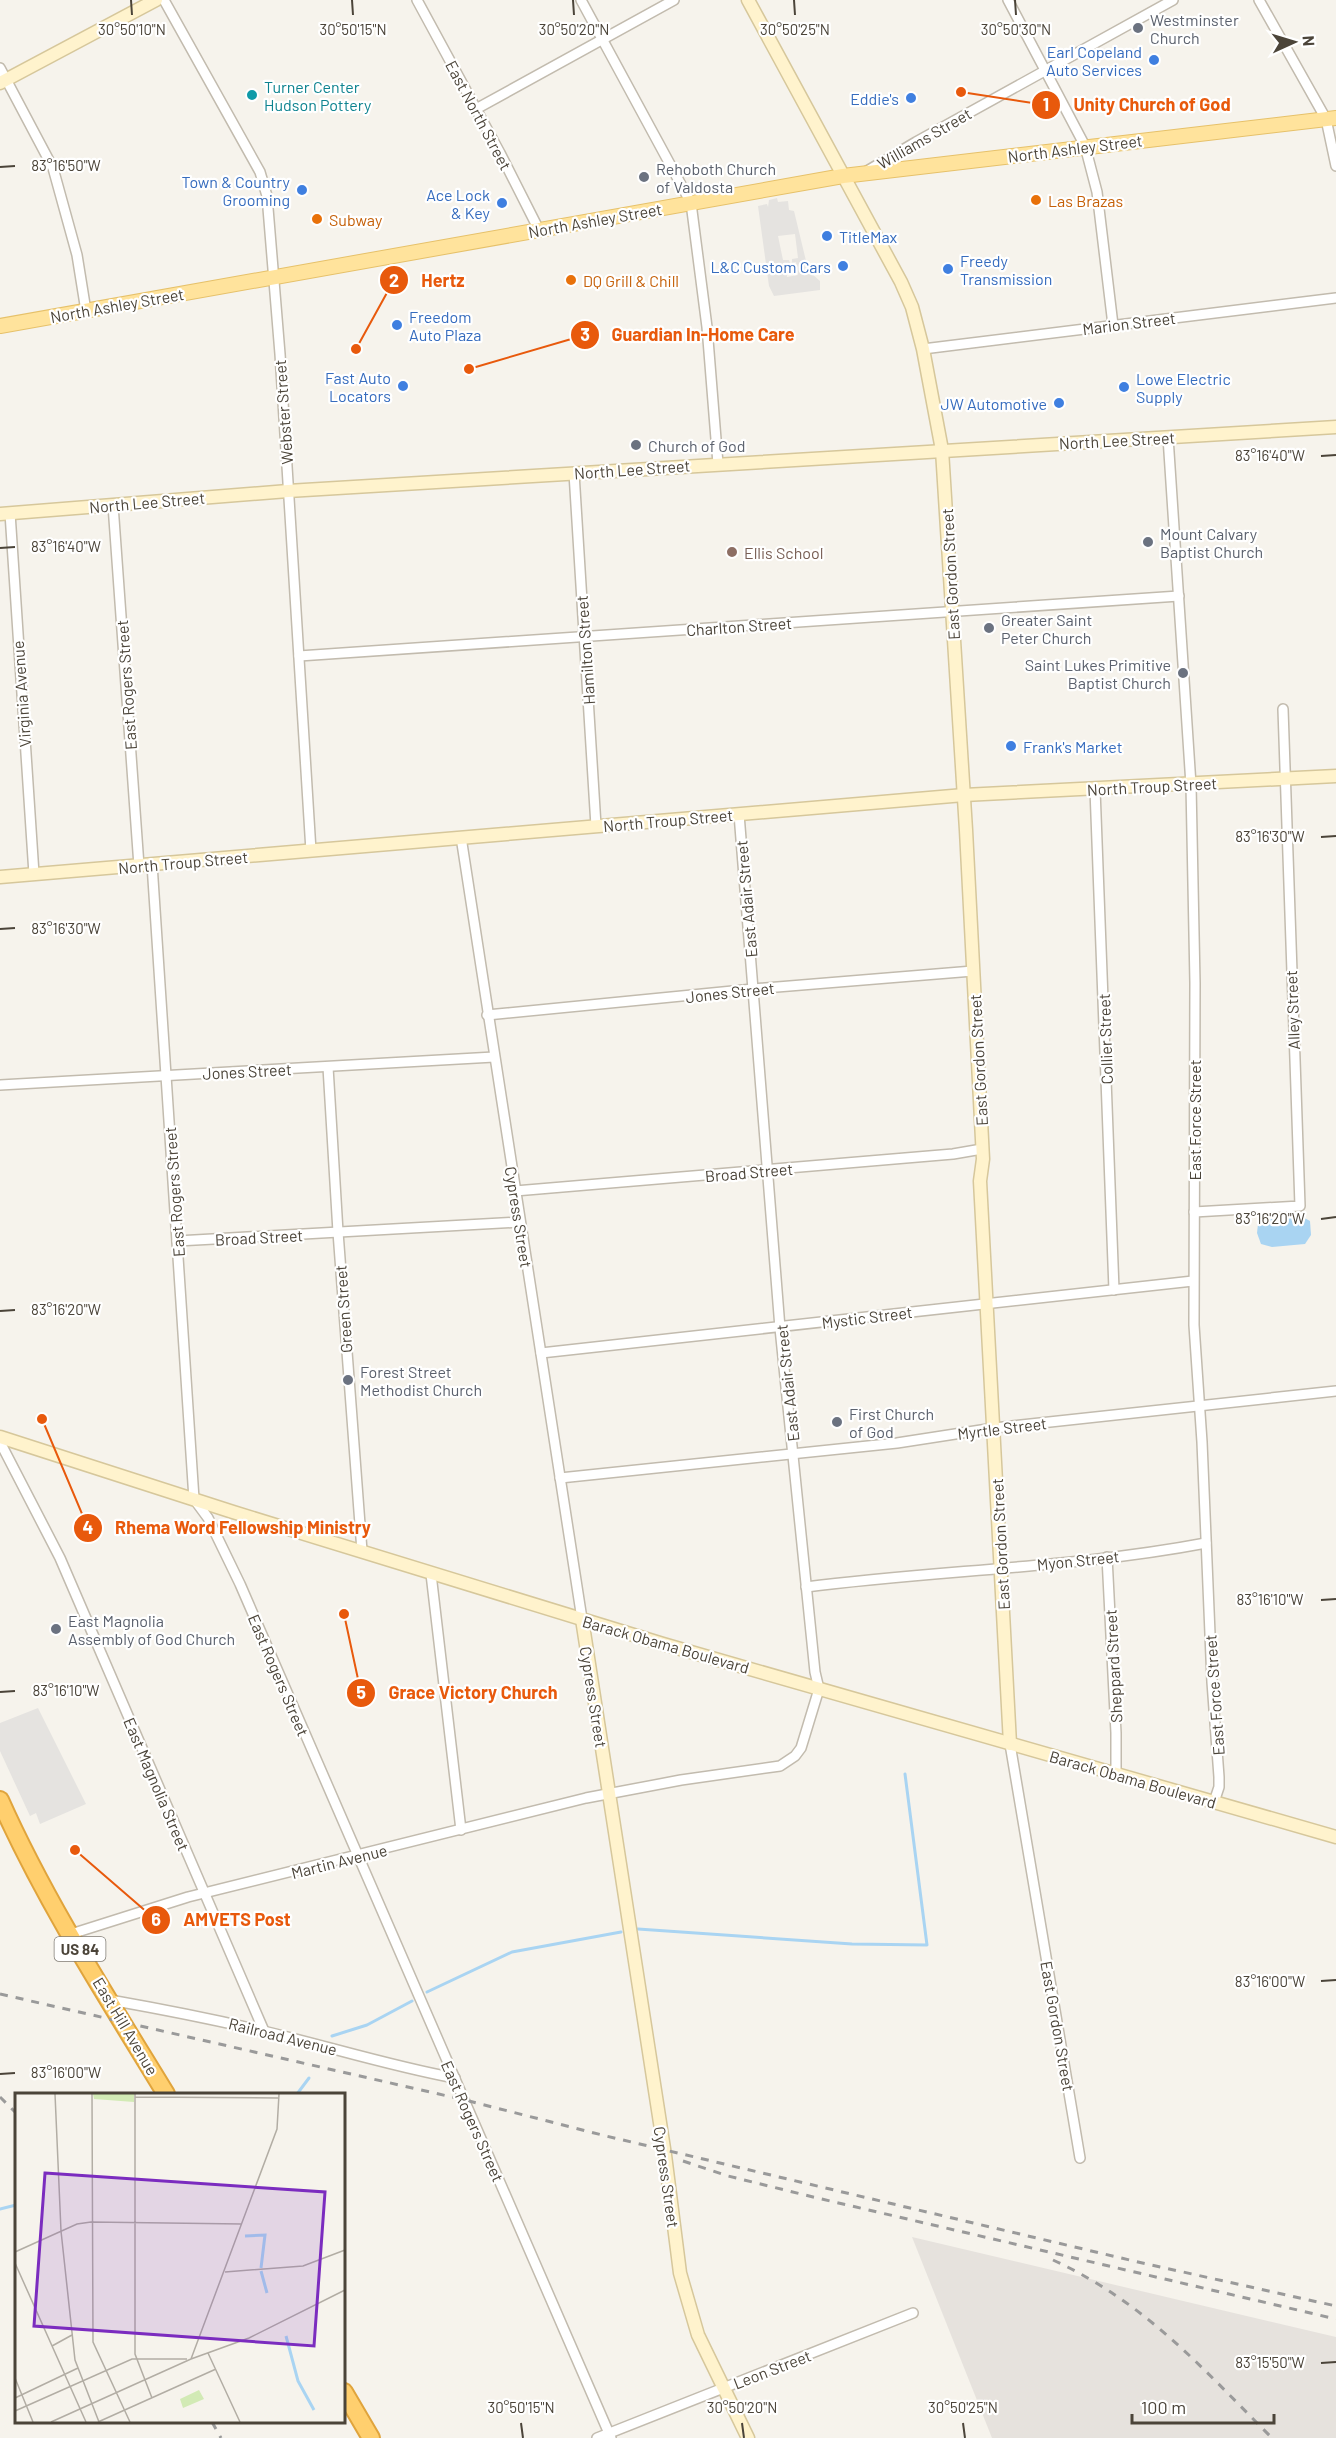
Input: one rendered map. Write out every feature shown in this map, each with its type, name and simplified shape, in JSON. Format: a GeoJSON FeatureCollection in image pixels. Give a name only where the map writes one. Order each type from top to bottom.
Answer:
{"type":"FeatureCollection","features":[{"type":"Feature","properties":{"kind":"highway","name":"East Hill Avenue"},"geometry":{"type":"LineString","coordinates":[[0,1800],[32,1866],[70,1934],[165,2093]]}},
{"type":"Feature","properties":{"kind":"highway"},"geometry":{"type":"LineString","coordinates":[[345,2394],[371,2438]]}},
{"type":"Feature","properties":{"kind":"main road","name":"North Ashley Street"},"geometry":{"type":"LineString","coordinates":[[0,326],[843,176],[1331,118]]}},
{"type":"Feature","properties":{"kind":"street"},"geometry":{"type":"LineString","coordinates":[[86,311],[77,255],[56,174],[2,77],[156,0]]}},
{"type":"Feature","properties":{"kind":"street","name":"Webster Street"},"geometry":{"type":"LineString","coordinates":[[164,0],[212,83],[264,183],[288,491],[311,851]]}},
{"type":"Feature","properties":{"kind":"street","name":"East North Street"},"geometry":{"type":"LineString","coordinates":[[417,0],[476,108],[538,230]]}},
{"type":"Feature","properties":{"kind":"street"},"geometry":{"type":"LineString","coordinates":[[581,0],[691,203],[707,327],[718,464]]}},
{"type":"Feature","properties":{"kind":"street"},"geometry":{"type":"LineString","coordinates":[[476,108],[674,0]]}},
{"type":"Feature","properties":{"kind":"street","name":"East Gordon Street"},"geometry":{"type":"LineString","coordinates":[[748,0],[912,307],[923,349],[942,450],[964,795],[982,1149],[980,1181],[1010,1744],[1080,2158]]}},
{"type":"Feature","properties":{"kind":"street"},"geometry":{"type":"LineString","coordinates":[[1008,0],[1085,146],[1097,192],[1113,325]]}},
{"type":"Feature","properties":{"kind":"street","name":"Williams Street"},"geometry":{"type":"LineString","coordinates":[[865,173],[916,142],[1173,0]]}},
{"type":"Feature","properties":{"kind":"street"},"geometry":{"type":"LineString","coordinates":[[1259,0],[1331,118],[1336,166]]}},
{"type":"Feature","properties":{"kind":"street","name":"Marion Street"},"geometry":{"type":"LineString","coordinates":[[923,349],[1336,298]]}},
{"type":"Feature","properties":{"kind":"street","name":"North Lee Street"},"geometry":{"type":"LineString","coordinates":[[5,513],[288,491],[1336,428]]}},
{"type":"Feature","properties":{"kind":"street","name":"East Force Street"},"geometry":{"type":"LineString","coordinates":[[1168,437],[1191,785],[1195,982],[1194,1337],[1200,1405],[1219,1777],[1219,1787],[1214,1802]]}},
{"type":"Feature","properties":{"kind":"street","name":"Hamilton Street"},"geometry":{"type":"LineString","coordinates":[[574,473],[596,826]]}},
{"type":"Feature","properties":{"kind":"street","name":"East Rogers Street"},"geometry":{"type":"LineString","coordinates":[[113,505],[139,866]]}},
{"type":"Feature","properties":{"kind":"street","name":"Virginia Avenue"},"geometry":{"type":"LineString","coordinates":[[5,513],[34,874]]}},
{"type":"Feature","properties":{"kind":"street","name":"Charlton Street"},"geometry":{"type":"LineString","coordinates":[[299,656],[1179,596]]}},
{"type":"Feature","properties":{"kind":"street","name":"Alley Street"},"geometry":{"type":"LineString","coordinates":[[1194,1212],[1300,1206],[1283,709]]}},
{"type":"Feature","properties":{"kind":"street","name":"North Troup Street"},"geometry":{"type":"LineString","coordinates":[[0,877],[964,795],[1336,776]]}},
{"type":"Feature","properties":{"kind":"street","name":"Collier Street"},"geometry":{"type":"LineString","coordinates":[[1095,789],[1114,1290]]}},
{"type":"Feature","properties":{"kind":"street","name":"East Adair Street"},"geometry":{"type":"LineString","coordinates":[[608,1793],[780,1766],[801,1748],[819,1689],[806,1587],[780,1328],[739,814]]}},
{"type":"Feature","properties":{"kind":"street","name":"Cypress Street"},"geometry":{"type":"LineString","coordinates":[[461,837],[665,2155],[680,2273],[696,2329],[748,2438]]}},
{"type":"Feature","properties":{"kind":"street","name":"East Rogers Street"},"geometry":{"type":"LineString","coordinates":[[153,864],[194,1499],[222,1544],[610,2435]]}},
{"type":"Feature","properties":{"kind":"street","name":"Jones Street"},"geometry":{"type":"LineString","coordinates":[[488,1015],[753,989],[973,971]]}},
{"type":"Feature","properties":{"kind":"street","name":"Jones Street"},"geometry":{"type":"LineString","coordinates":[[0,1085],[494,1057]]}},
{"type":"Feature","properties":{"kind":"street","name":"Green Street"},"geometry":{"type":"LineString","coordinates":[[328,1067],[362,1551]]}},
{"type":"Feature","properties":{"kind":"street","name":"Broad Street"},"geometry":{"type":"LineString","coordinates":[[515,1191],[767,1171],[953,1154],[982,1149]]}},
{"type":"Feature","properties":{"kind":"street","name":"Broad Street"},"geometry":{"type":"LineString","coordinates":[[177,1241],[520,1222]]}},
{"type":"Feature","properties":{"kind":"street","name":"Mystic Street"},"geometry":{"type":"LineString","coordinates":[[541,1353],[1193,1281]]}},
{"type":"Feature","properties":{"kind":"street","name":"Myrtle Street"},"geometry":{"type":"LineString","coordinates":[[560,1478],[794,1454],[994,1428],[1336,1390]]}},
{"type":"Feature","properties":{"kind":"street","name":"Barack Obama Boulevard"},"geometry":{"type":"LineString","coordinates":[[0,1443],[194,1499],[431,1574],[819,1689],[1336,1837]]}},
{"type":"Feature","properties":{"kind":"street","name":"East Magnolia Street"},"geometry":{"type":"LineString","coordinates":[[0,1443],[60,1558],[264,2031]]}},
{"type":"Feature","properties":{"kind":"street","name":"Myon Street"},"geometry":{"type":"LineString","coordinates":[[806,1587],[1107,1557],[1206,1544]]}},
{"type":"Feature","properties":{"kind":"street","name":"Sheppard Street"},"geometry":{"type":"LineString","coordinates":[[1107,1557],[1116,1774]]}},
{"type":"Feature","properties":{"kind":"street"},"geometry":{"type":"LineString","coordinates":[[431,1574],[461,1830]]}},
{"type":"Feature","properties":{"kind":"street","name":"Martin Avenue"},"geometry":{"type":"LineString","coordinates":[[70,1934],[127,1914],[608,1793]]}},
{"type":"Feature","properties":{"kind":"street","name":"Railroad Avenue"},"geometry":{"type":"LineString","coordinates":[[110,2000],[166,2009],[264,2031],[455,2078]]}},
{"type":"Feature","properties":{"kind":"street","name":"Leon Street"},"geometry":{"type":"LineString","coordinates":[[597,2438],[610,2435],[913,2313]]}},
{"type":"Feature","properties":{"kind":"shaded area"},"geometry":{"type":"Polygon","coordinates":[[[777,198],[778,202],[788,201],[789,210],[794,211],[807,265],[820,281],[820,290],[774,296],[769,286],[758,206],[767,204],[768,207],[769,200],[777,198]],[[795,234],[778,236],[783,260],[789,260],[790,263],[785,264],[787,277],[798,275],[796,262],[792,263],[792,259],[798,258],[795,234]]]}},
{"type":"Feature","properties":{"kind":"shaded area"},"geometry":{"type":"Polygon","coordinates":[[[38,1708],[86,1804],[40,1824],[36,1813],[30,1816],[0,1751],[0,1723],[38,1708]]]}},
{"type":"Feature","properties":{"kind":"shaded area"},"geometry":{"type":"Polygon","coordinates":[[[912,2237],[1336,2337],[1336,2438],[992,2438],[912,2237]]]}},
{"type":"Feature","properties":{"kind":"water"},"geometry":{"type":"Polygon","coordinates":[[[1301,1216],[1310,1221],[1311,1235],[1305,1244],[1272,1247],[1261,1244],[1257,1233],[1258,1224],[1262,1220],[1301,1216]]]}},
{"type":"Feature","properties":{"kind":"waterway"},"geometry":{"type":"LineString","coordinates":[[638,1929],[852,1944],[927,1945],[905,1774]]}},
{"type":"Feature","properties":{"kind":"waterway"},"geometry":{"type":"LineString","coordinates":[[427,1992],[512,1952],[621,1932]]}},
{"type":"Feature","properties":{"kind":"waterway"},"geometry":{"type":"LineString","coordinates":[[332,2036],[367,2025],[412,2001]]}},
{"type":"Feature","properties":{"kind":"waterway"},"geometry":{"type":"LineString","coordinates":[[298,2093],[309,2078]]}},
{"type":"Feature","properties":{"kind":"waterway"},"geometry":{"type":"LineString","coordinates":[[0,2209],[15,2205]]}},
{"type":"Feature","properties":{"kind":"railway"},"geometry":{"type":"LineString","coordinates":[[0,1994],[465,2100],[606,2136],[1138,2262],[1336,2306]]}},
{"type":"Feature","properties":{"kind":"railway"},"geometry":{"type":"LineString","coordinates":[[0,2097],[15,2112]]}},
{"type":"Feature","properties":{"kind":"railway"},"geometry":{"type":"LineString","coordinates":[[683,2161],[728,2176],[813,2197],[1336,2319]]}},
{"type":"Feature","properties":{"kind":"railway"},"geometry":{"type":"LineString","coordinates":[[1053,2260],[1086,2277],[1144,2316],[1196,2362],[1272,2438]]}},
{"type":"Feature","properties":{"kind":"railway"},"geometry":{"type":"LineString","coordinates":[[213,2423],[221,2438]]}},
{"type":"Feature","properties":{"kind":"place","name":"Westminster Church"},"geometry":{"type":"Point","coordinates":[1138,28]}},
{"type":"Feature","properties":{"kind":"place","name":"Earl Copeland Auto Services"},"geometry":{"type":"Point","coordinates":[1154,60]}},
{"type":"Feature","properties":{"kind":"place","name":"Unity Church of God"},"geometry":{"type":"Point","coordinates":[961,92]}},
{"type":"Feature","properties":{"kind":"place","name":"Turner Center Hudson Pottery"},"geometry":{"type":"Point","coordinates":[252,95]}},
{"type":"Feature","properties":{"kind":"place","name":"Eddie's"},"geometry":{"type":"Point","coordinates":[911,98]}},
{"type":"Feature","properties":{"kind":"place","name":"Rehoboth Church of Valdosta"},"geometry":{"type":"Point","coordinates":[644,177]}},
{"type":"Feature","properties":{"kind":"place","name":"Town & Country Grooming"},"geometry":{"type":"Point","coordinates":[302,190]}},
{"type":"Feature","properties":{"kind":"place","name":"Las Brazas"},"geometry":{"type":"Point","coordinates":[1036,200]}},
{"type":"Feature","properties":{"kind":"place","name":"Ace Lock & Key"},"geometry":{"type":"Point","coordinates":[502,203]}},
{"type":"Feature","properties":{"kind":"place","name":"Subway"},"geometry":{"type":"Point","coordinates":[317,219]}},
{"type":"Feature","properties":{"kind":"place","name":"TitleMax"},"geometry":{"type":"Point","coordinates":[827,236]}},
{"type":"Feature","properties":{"kind":"place","name":"L&C Custom Cars"},"geometry":{"type":"Point","coordinates":[843,266]}},
{"type":"Feature","properties":{"kind":"place","name":"Freedy Transmission"},"geometry":{"type":"Point","coordinates":[948,269]}},
{"type":"Feature","properties":{"kind":"place","name":"DQ Grill & Chill"},"geometry":{"type":"Point","coordinates":[571,280]}},
{"type":"Feature","properties":{"kind":"place","name":"Freedom Auto Plaza"},"geometry":{"type":"Point","coordinates":[397,325]}},
{"type":"Feature","properties":{"kind":"place","name":"Hertz"},"geometry":{"type":"Point","coordinates":[356,349]}},
{"type":"Feature","properties":{"kind":"place","name":"Guardian In-Home Care"},"geometry":{"type":"Point","coordinates":[469,369]}},
{"type":"Feature","properties":{"kind":"place","name":"Fast Auto Locators"},"geometry":{"type":"Point","coordinates":[403,386]}},
{"type":"Feature","properties":{"kind":"place","name":"Lowe Electric Supply"},"geometry":{"type":"Point","coordinates":[1124,387]}},
{"type":"Feature","properties":{"kind":"place","name":"JW Automotive"},"geometry":{"type":"Point","coordinates":[1059,403]}},
{"type":"Feature","properties":{"kind":"place","name":"Church of God"},"geometry":{"type":"Point","coordinates":[636,445]}},
{"type":"Feature","properties":{"kind":"place","name":"Mount Calvary Baptist Church"},"geometry":{"type":"Point","coordinates":[1148,542]}},
{"type":"Feature","properties":{"kind":"place","name":"Ellis School"},"geometry":{"type":"Point","coordinates":[732,552]}},
{"type":"Feature","properties":{"kind":"place","name":"Greater Saint Peter Church"},"geometry":{"type":"Point","coordinates":[989,628]}},
{"type":"Feature","properties":{"kind":"place","name":"Saint Lukes Primitive Baptist Church"},"geometry":{"type":"Point","coordinates":[1183,673]}},
{"type":"Feature","properties":{"kind":"place","name":"Frank's Market"},"geometry":{"type":"Point","coordinates":[1011,746]}},
{"type":"Feature","properties":{"kind":"place","name":"Forest Street Methodist Church"},"geometry":{"type":"Point","coordinates":[348,1380]}},
{"type":"Feature","properties":{"kind":"place","name":"Rhema Word Fellowship Ministry"},"geometry":{"type":"Point","coordinates":[42,1419]}},
{"type":"Feature","properties":{"kind":"place","name":"First Church of God"},"geometry":{"type":"Point","coordinates":[837,1422]}},
{"type":"Feature","properties":{"kind":"place","name":"Grace Victory Church"},"geometry":{"type":"Point","coordinates":[344,1614]}},
{"type":"Feature","properties":{"kind":"place","name":"East Magnolia Assembly of God Church"},"geometry":{"type":"Point","coordinates":[56,1629]}},
{"type":"Feature","properties":{"kind":"place","name":"AMVETS Post"},"geometry":{"type":"Point","coordinates":[75,1850]}}]}
